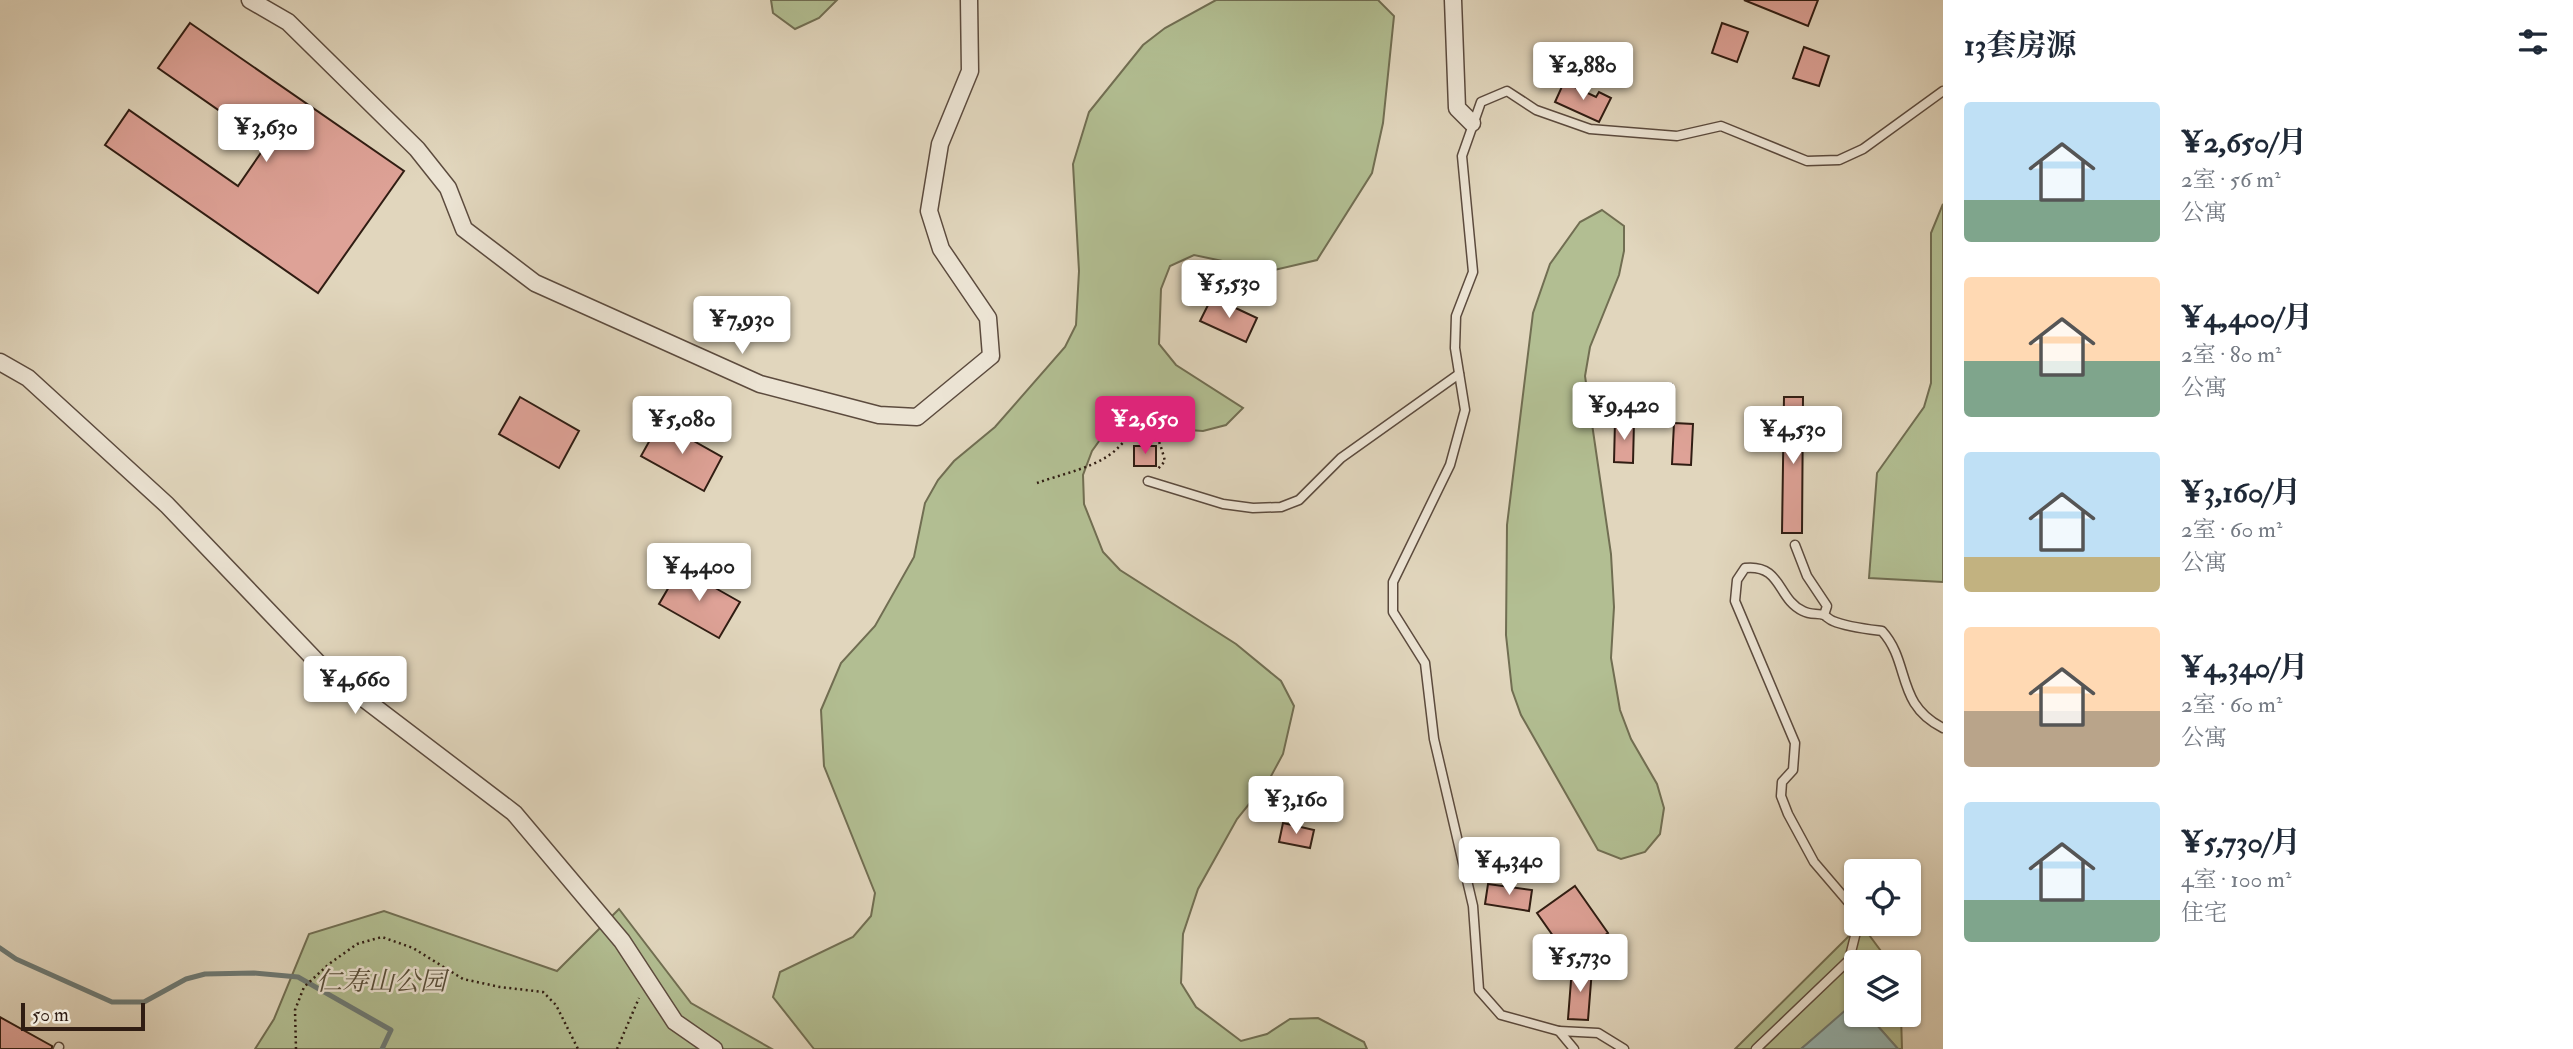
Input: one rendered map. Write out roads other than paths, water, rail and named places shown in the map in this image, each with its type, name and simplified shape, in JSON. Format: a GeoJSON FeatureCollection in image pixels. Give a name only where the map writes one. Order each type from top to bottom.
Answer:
{"type":"FeatureCollection","features":[{"type":"Feature","properties":{"kind":"street"},"geometry":{"type":"LineString","coordinates":[[250,0],[288,22],[407,139],[448,188],[464,229],[535,283],[760,384],[879,415],[917,417],[991,356],[988,318],[941,249],[929,211],[940,144],[970,71],[969,0]]}},
{"type":"Feature","properties":{"kind":"street"},"geometry":{"type":"LineString","coordinates":[[1453,0],[1457,108],[1472,123]]}},
{"type":"Feature","properties":{"kind":"street"},"geometry":{"type":"LineString","coordinates":[[0,362],[28,378],[167,505],[321,666],[514,813],[622,941],[675,1022],[715,1049]]}},
{"type":"Feature","properties":{"kind":"lane"},"geometry":{"type":"LineString","coordinates":[[1624,1049],[1598,1033],[1559,1031],[1501,1014],[1479,990],[1472,906],[1434,739],[1425,663],[1393,612],[1394,582],[1450,465],[1465,410],[1455,348],[1456,316],[1473,272],[1462,156],[1472,123],[1481,102],[1507,90],[1536,110],[1590,129],[1677,136],[1721,127],[1807,161],[1839,160],[1863,149],[1943,91]]}},
{"type":"Feature","properties":{"kind":"lane"},"geometry":{"type":"LineString","coordinates":[[1148,481],[1223,504],[1253,508],[1281,507],[1299,500],[1341,458],[1459,374]]}},
{"type":"Feature","properties":{"kind":"lane"},"geometry":{"type":"LineString","coordinates":[[1795,545],[1807,576],[1826,606],[1824,615]]}},
{"type":"Feature","properties":{"kind":"lane"},"geometry":{"type":"LineString","coordinates":[[1756,1049],[1849,960],[1856,932],[1856,910],[1814,862],[1799,837],[1781,796],[1782,782],[1793,770],[1795,743],[1747,624],[1735,601],[1737,580],[1745,568],[1758,566],[1776,579],[1795,607],[1815,615],[1824,615],[1831,621],[1882,631],[1894,646],[1900,672],[1913,703],[1928,721],[1943,728]]}},
{"type":"Feature","properties":{"kind":"lane"},"geometry":{"type":"LineString","coordinates":[[1559,1031],[1574,1049]]}},
{"type":"Feature","properties":{"kind":"water"},"geometry":{"type":"Polygon","coordinates":[[[1844,1011],[1844,1027],[1879,1027],[1898,1049],[1801,1049],[1844,1011]]]}},
{"type":"Feature","properties":{"kind":"waterway"},"geometry":{"type":"LineString","coordinates":[[0,948],[16,959],[112,1002],[144,1002],[186,979],[205,974],[254,973],[298,977],[391,1030],[382,1049]]}},
{"type":"Feature","properties":{"kind":"park label","name":"仁寿山公园"},"geometry":{"type":"Point","coordinates":[381,982]}}]}
